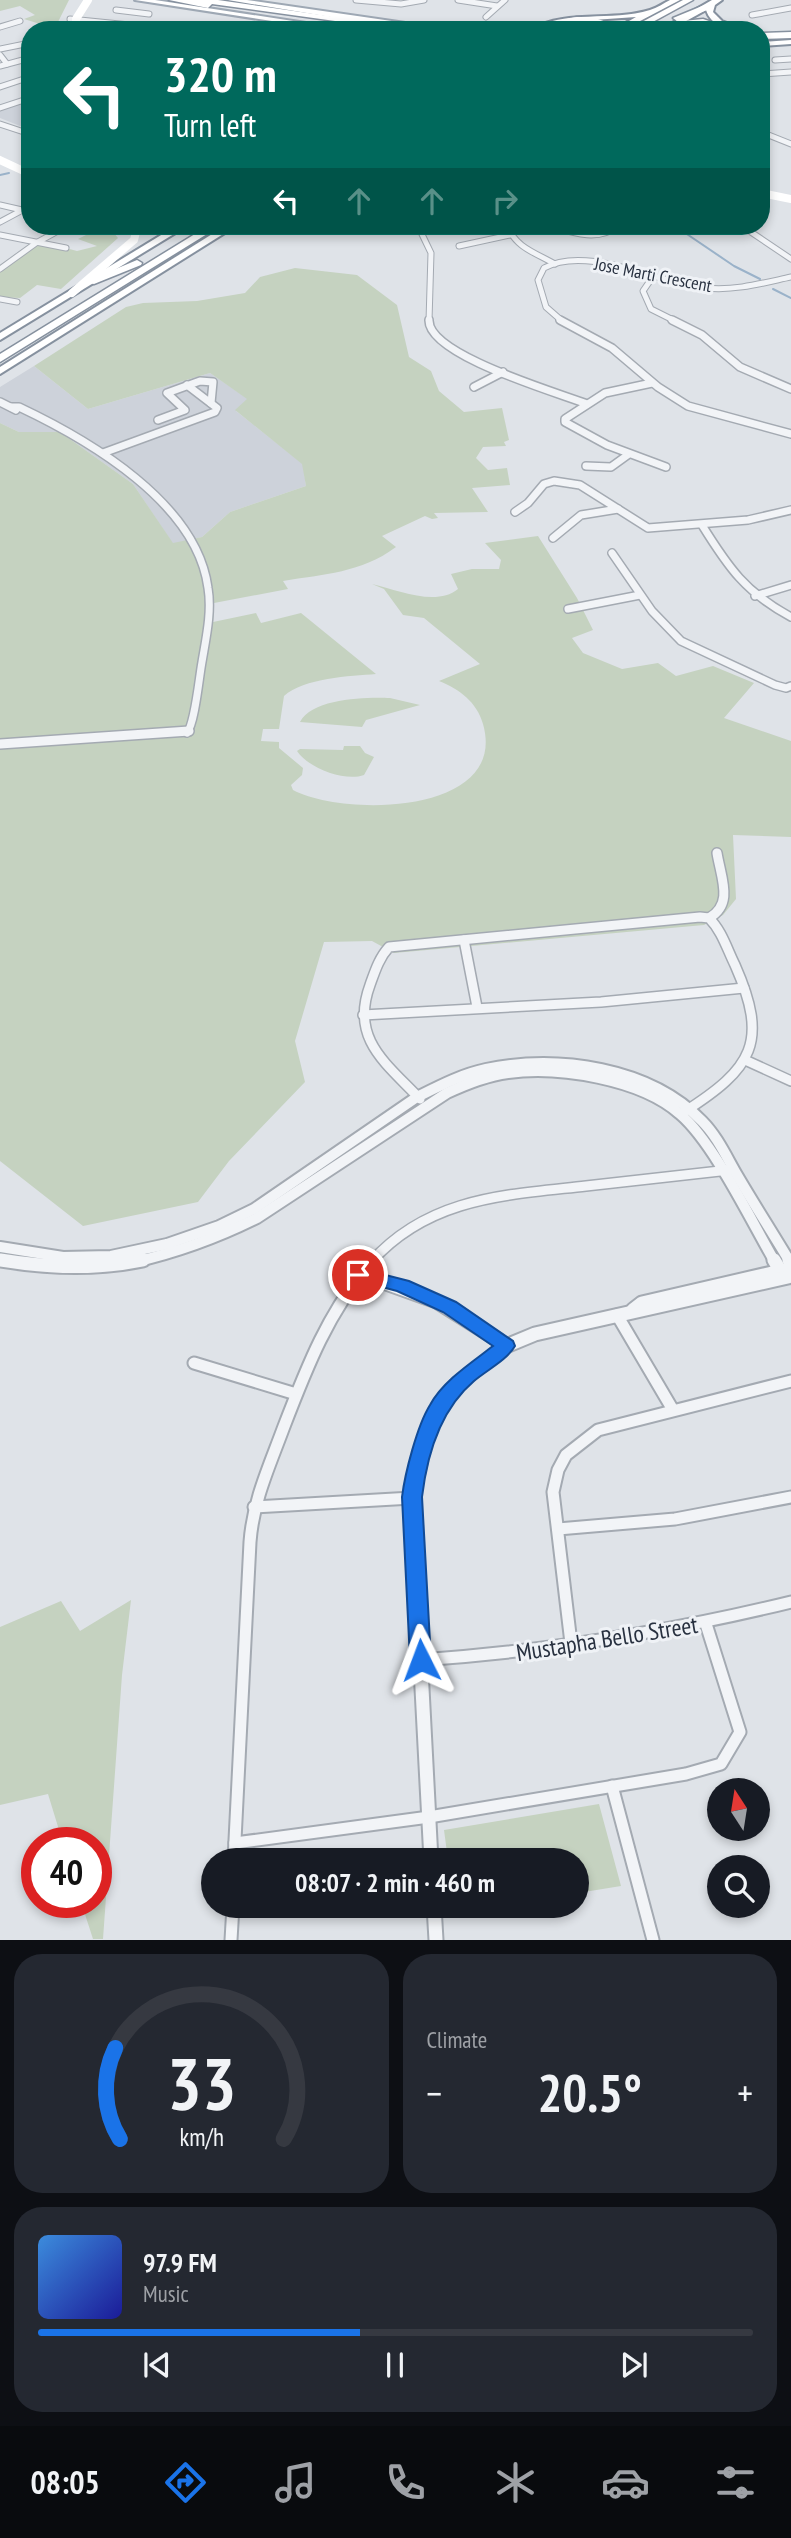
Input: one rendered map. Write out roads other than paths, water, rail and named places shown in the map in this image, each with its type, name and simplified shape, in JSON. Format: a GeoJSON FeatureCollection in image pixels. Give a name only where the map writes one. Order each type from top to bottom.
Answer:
{"type":"FeatureCollection","features":[{"type":"Feature","properties":{"kind":"highway"},"geometry":{"type":"LineString","coordinates":[[173,0],[323,21]]}},
{"type":"Feature","properties":{"kind":"highway"},"geometry":{"type":"LineString","coordinates":[[199,0],[324,21]]}},
{"type":"Feature","properties":{"kind":"highway"},"geometry":{"type":"LineString","coordinates":[[643,21],[689,0]]}},
{"type":"Feature","properties":{"kind":"highway"},"geometry":{"type":"LineString","coordinates":[[676,21],[710,3]]}},
{"type":"Feature","properties":{"kind":"highway"},"geometry":{"type":"LineString","coordinates":[[346,21],[361,20]]}},
{"type":"Feature","properties":{"kind":"highway"},"geometry":{"type":"LineString","coordinates":[[0,346],[182,235]]}},
{"type":"Feature","properties":{"kind":"highway"},"geometry":{"type":"LineString","coordinates":[[0,359],[201,235]]}},
{"type":"Feature","properties":{"kind":"highway"},"geometry":{"type":"LineString","coordinates":[[90,282],[137,262]]}},
{"type":"Feature","properties":{"kind":"main road"},"geometry":{"type":"LineString","coordinates":[[73,19],[80,0]]}},
{"type":"Feature","properties":{"kind":"main road"},"geometry":{"type":"LineString","coordinates":[[73,19],[88,0]]}},
{"type":"Feature","properties":{"kind":"main road"},"geometry":{"type":"LineString","coordinates":[[139,0],[285,21]]}},
{"type":"Feature","properties":{"kind":"main road"},"geometry":{"type":"LineString","coordinates":[[232,0],[368,21]]}},
{"type":"Feature","properties":{"kind":"main road"},"geometry":{"type":"LineString","coordinates":[[640,21],[676,0]]}},
{"type":"Feature","properties":{"kind":"main road"},"geometry":{"type":"LineString","coordinates":[[710,3],[709,12],[719,21]]}},
{"type":"Feature","properties":{"kind":"main road"},"geometry":{"type":"LineString","coordinates":[[560,21],[655,12]]}},
{"type":"Feature","properties":{"kind":"main road"},"geometry":{"type":"LineString","coordinates":[[0,160],[21,170]]}},
{"type":"Feature","properties":{"kind":"main road"},"geometry":{"type":"LineString","coordinates":[[0,166],[21,175]]}},
{"type":"Feature","properties":{"kind":"main road"},"geometry":{"type":"LineString","coordinates":[[770,193],[791,198]]}},
{"type":"Feature","properties":{"kind":"main road"},"geometry":{"type":"LineString","coordinates":[[72,293],[134,240],[135,235]]}},
{"type":"Feature","properties":{"kind":"main road"},"geometry":{"type":"LineString","coordinates":[[0,337],[167,235]]}},
{"type":"Feature","properties":{"kind":"main road"},"geometry":{"type":"LineString","coordinates":[[0,371],[218,235]]}},
{"type":"Feature","properties":{"kind":"street"},"geometry":{"type":"LineString","coordinates":[[356,0],[401,4],[424,0]]}},
{"type":"Feature","properties":{"kind":"street"},"geometry":{"type":"LineString","coordinates":[[458,0],[497,6]]}},
{"type":"Feature","properties":{"kind":"street"},"geometry":{"type":"LineString","coordinates":[[486,17],[505,0]]}},
{"type":"Feature","properties":{"kind":"street"},"geometry":{"type":"LineString","coordinates":[[73,19],[108,21],[117,7],[149,14]]}},
{"type":"Feature","properties":{"kind":"street"},"geometry":{"type":"LineString","coordinates":[[751,15],[791,8]]}},
{"type":"Feature","properties":{"kind":"street"},"geometry":{"type":"LineString","coordinates":[[0,27],[20,21]]}},
{"type":"Feature","properties":{"kind":"street"},"geometry":{"type":"LineString","coordinates":[[0,47],[21,45]]}},
{"type":"Feature","properties":{"kind":"street"},"geometry":{"type":"LineString","coordinates":[[0,55],[7,64]]}},
{"type":"Feature","properties":{"kind":"street"},"geometry":{"type":"LineString","coordinates":[[775,60],[791,59]]}},
{"type":"Feature","properties":{"kind":"street"},"geometry":{"type":"LineString","coordinates":[[0,66],[21,60]]}},
{"type":"Feature","properties":{"kind":"street"},"geometry":{"type":"LineString","coordinates":[[770,73],[791,72]]}},
{"type":"Feature","properties":{"kind":"street"},"geometry":{"type":"LineString","coordinates":[[0,86],[21,80]]}},
{"type":"Feature","properties":{"kind":"street"},"geometry":{"type":"LineString","coordinates":[[0,108],[21,101]]}},
{"type":"Feature","properties":{"kind":"street"},"geometry":{"type":"LineString","coordinates":[[0,124],[21,131]]}},
{"type":"Feature","properties":{"kind":"street"},"geometry":{"type":"LineString","coordinates":[[16,130],[21,129]]}},
{"type":"Feature","properties":{"kind":"street"},"geometry":{"type":"LineString","coordinates":[[770,136],[791,144]]}},
{"type":"Feature","properties":{"kind":"street"},"geometry":{"type":"LineString","coordinates":[[0,205],[21,210]]}},
{"type":"Feature","properties":{"kind":"street"},"geometry":{"type":"LineString","coordinates":[[0,222],[21,211]]}},
{"type":"Feature","properties":{"kind":"street"},"geometry":{"type":"LineString","coordinates":[[0,235],[65,248]]}},
{"type":"Feature","properties":{"kind":"street"},"geometry":{"type":"LineString","coordinates":[[0,269],[50,235]]}},
{"type":"Feature","properties":{"kind":"street"},"geometry":{"type":"LineString","coordinates":[[422,235],[431,253],[429,327],[433,334],[460,355],[587,404]]}},
{"type":"Feature","properties":{"kind":"street"},"geometry":{"type":"LineString","coordinates":[[459,246],[510,235],[555,264]]}},
{"type":"Feature","properties":{"kind":"street"},"geometry":{"type":"LineString","coordinates":[[755,235],[791,259]]}},
{"type":"Feature","properties":{"kind":"street","name":"Jose Marti Crescent"},"geometry":{"type":"LineString","coordinates":[[555,264],[602,263],[689,286],[716,289],[745,287],[791,277]]}},
{"type":"Feature","properties":{"kind":"street"},"geometry":{"type":"LineString","coordinates":[[555,264],[542,270],[538,279],[545,304],[564,324],[612,348],[652,383],[688,406],[791,433]]}},
{"type":"Feature","properties":{"kind":"street"},"geometry":{"type":"LineString","coordinates":[[653,275],[643,291],[651,309],[702,335],[740,367],[791,389]]}},
{"type":"Feature","properties":{"kind":"street"},"geometry":{"type":"LineString","coordinates":[[0,299],[17,302]]}},
{"type":"Feature","properties":{"kind":"street"},"geometry":{"type":"LineString","coordinates":[[474,387],[503,372]]}},
{"type":"Feature","properties":{"kind":"street"},"geometry":{"type":"LineString","coordinates":[[158,420],[185,410],[166,393],[187,385],[204,380],[213,382],[211,403]]}},
{"type":"Feature","properties":{"kind":"street"},"geometry":{"type":"LineString","coordinates":[[652,383],[607,393],[565,419],[566,423],[629,454],[666,467]]}},
{"type":"Feature","properties":{"kind":"street"},"geometry":{"type":"LineString","coordinates":[[103,453],[217,410],[187,385]]}},
{"type":"Feature","properties":{"kind":"street"},"geometry":{"type":"LineString","coordinates":[[0,402],[72,432],[136,478],[178,524],[196,550],[208,586],[207,618],[189,733],[0,744]]}},
{"type":"Feature","properties":{"kind":"street"},"geometry":{"type":"LineString","coordinates":[[586,466],[611,467],[629,454]]}},
{"type":"Feature","properties":{"kind":"street"},"geometry":{"type":"LineString","coordinates":[[514,512],[528,503],[544,484],[554,481],[580,485],[648,528],[748,520],[791,510]]}},
{"type":"Feature","properties":{"kind":"street"},"geometry":{"type":"LineString","coordinates":[[553,538],[581,515],[618,509]]}},
{"type":"Feature","properties":{"kind":"street"},"geometry":{"type":"LineString","coordinates":[[702,525],[747,591],[791,617]]}},
{"type":"Feature","properties":{"kind":"street"},"geometry":{"type":"LineString","coordinates":[[612,553],[640,595],[670,632],[681,641],[775,685],[786,688],[791,686]]}},
{"type":"Feature","properties":{"kind":"street"},"geometry":{"type":"LineString","coordinates":[[755,596],[791,585]]}},
{"type":"Feature","properties":{"kind":"street"},"geometry":{"type":"LineString","coordinates":[[568,609],[640,595]]}},
{"type":"Feature","properties":{"kind":"street"},"geometry":{"type":"LineString","coordinates":[[422,1101],[371,1046],[363,1015],[363,1004],[384,950],[389,947],[709,918],[720,912],[725,902],[717,853]]}},
{"type":"Feature","properties":{"kind":"street"},"geometry":{"type":"LineString","coordinates":[[685,1111],[745,1060],[755,1024],[744,988],[716,926],[709,918]]}},
{"type":"Feature","properties":{"kind":"street"},"geometry":{"type":"LineString","coordinates":[[464,940],[477,1007]]}},
{"type":"Feature","properties":{"kind":"street"},"geometry":{"type":"LineString","coordinates":[[363,1015],[601,1002],[744,988]]}},
{"type":"Feature","properties":{"kind":"street"},"geometry":{"type":"LineString","coordinates":[[745,1060],[791,1081]]}},
{"type":"Feature","properties":{"kind":"street"},"geometry":{"type":"LineString","coordinates":[[0,1247],[34,1254],[89,1258],[145,1250],[202,1232],[254,1209],[422,1101],[489,1077],[550,1072],[605,1079],[652,1094],[685,1111],[702,1138],[728,1170],[787,1272],[646,1311],[633,1310],[535,1334],[506,1346],[465,1378],[438,1407],[426,1437],[412,1497],[430,1848]]}},
{"type":"Feature","properties":{"kind":"street"},"geometry":{"type":"LineString","coordinates":[[0,1260],[60,1267],[113,1265],[177,1252],[230,1233],[278,1205],[422,1101]]}},
{"type":"Feature","properties":{"kind":"street"},"geometry":{"type":"LineString","coordinates":[[235,1848],[254,1507],[296,1394],[336,1308],[358,1275],[384,1245],[408,1227],[452,1206],[487,1197],[728,1170]]}},
{"type":"Feature","properties":{"kind":"street"},"geometry":{"type":"LineString","coordinates":[[358,1275],[402,1286],[449,1307],[506,1346]]}},
{"type":"Feature","properties":{"kind":"street"},"geometry":{"type":"LineString","coordinates":[[617,1315],[673,1410]]}},
{"type":"Feature","properties":{"kind":"street"},"geometry":{"type":"LineString","coordinates":[[194,1363],[296,1394]]}},
{"type":"Feature","properties":{"kind":"street"},"geometry":{"type":"LineString","coordinates":[[571,1643],[553,1492],[556,1468],[570,1449],[598,1430],[791,1382]]}},
{"type":"Feature","properties":{"kind":"street"},"geometry":{"type":"LineString","coordinates":[[254,1507],[412,1497]]}},
{"type":"Feature","properties":{"kind":"street"},"geometry":{"type":"LineString","coordinates":[[558,1529],[697,1517],[791,1497]]}},
{"type":"Feature","properties":{"kind":"street","name":"Mustapha Bello Street"},"geometry":{"type":"LineString","coordinates":[[421,1660],[499,1656],[706,1624],[791,1602]]}},
{"type":"Feature","properties":{"kind":"street"},"geometry":{"type":"LineString","coordinates":[[235,1843],[429,1817],[686,1774],[721,1764],[740,1732],[706,1624]]}},
{"type":"Feature","properties":{"kind":"street"},"geometry":{"type":"LineString","coordinates":[[612,1786],[653,1940]]}},
{"type":"Feature","properties":{"kind":"street"},"geometry":{"type":"LineString","coordinates":[[231,1940],[232,1918]]}},
{"type":"Feature","properties":{"kind":"street"},"geometry":{"type":"LineString","coordinates":[[435,1918],[436,1940]]}},
{"type":"Feature","properties":{"kind":"waterway"},"geometry":{"type":"LineString","coordinates":[[0,175],[9,173]]}},
{"type":"Feature","properties":{"kind":"waterway"},"geometry":{"type":"LineString","coordinates":[[688,235],[734,266],[760,279]]}},
{"type":"Feature","properties":{"kind":"waterway"},"geometry":{"type":"LineString","coordinates":[[773,289],[791,298]]}}]}
